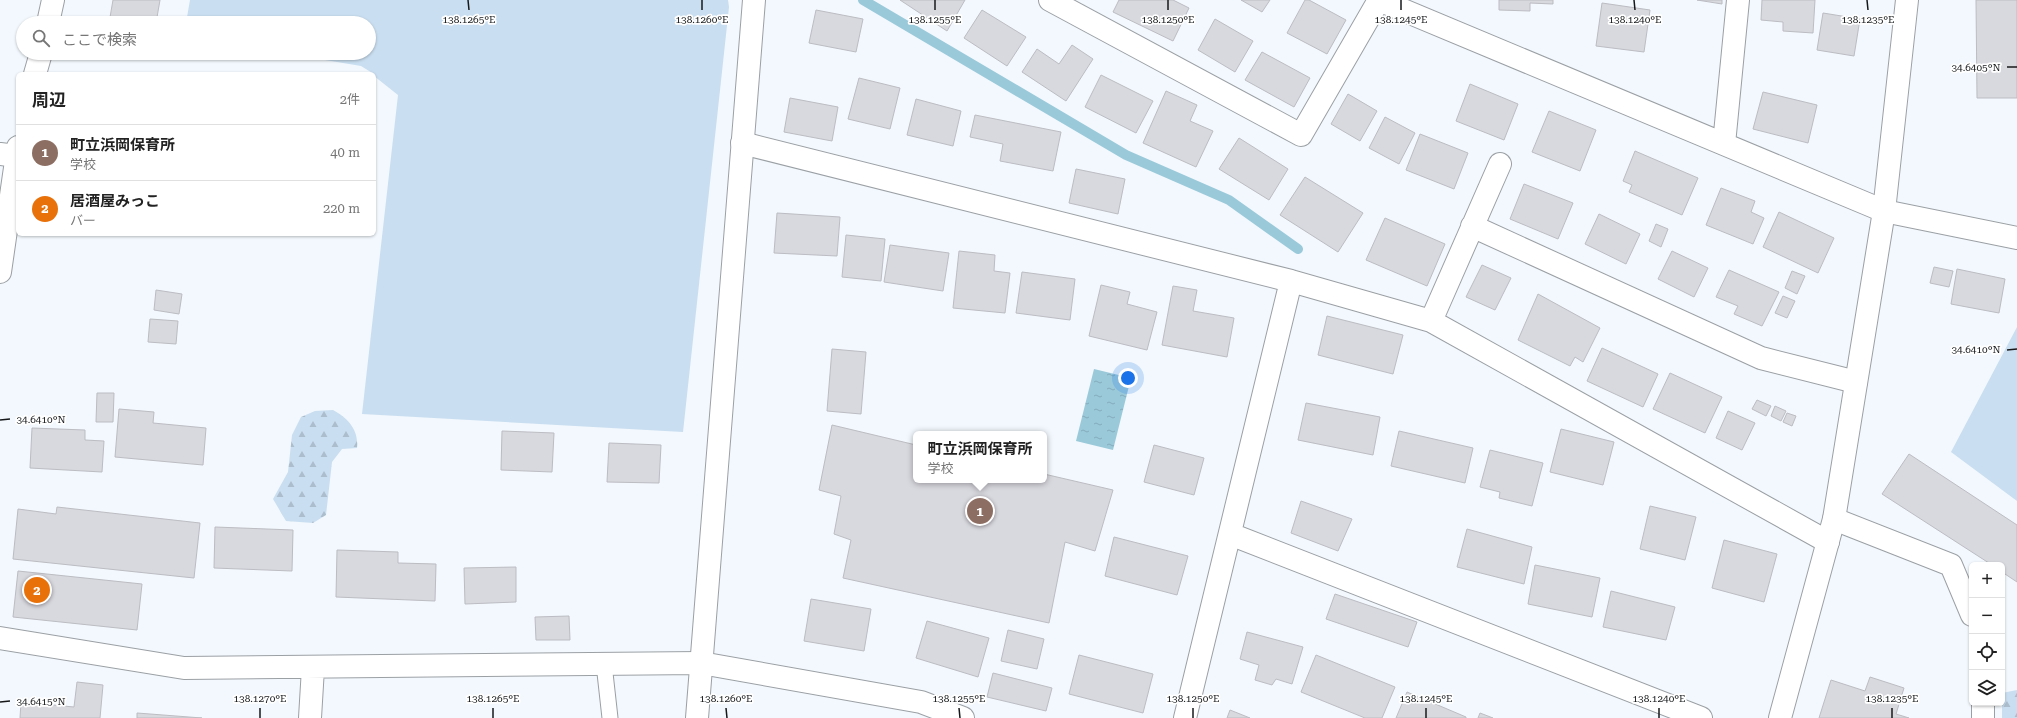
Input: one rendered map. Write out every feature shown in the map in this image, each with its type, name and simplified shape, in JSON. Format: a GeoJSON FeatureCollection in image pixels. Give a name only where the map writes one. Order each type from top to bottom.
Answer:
{"type":"FeatureCollection","features":[{"type":"Feature","properties":{"kind":"street"},"geometry":{"type":"LineString","coordinates":[[50,16],[53,0]]}},
{"type":"Feature","properties":{"kind":"street"},"geometry":{"type":"LineString","coordinates":[[697,718],[754,0]]}},
{"type":"Feature","properties":{"kind":"street"},"geometry":{"type":"LineString","coordinates":[[1050,0],[1301,135],[1379,0],[1884,210],[2017,238]]}},
{"type":"Feature","properties":{"kind":"street"},"geometry":{"type":"LineString","coordinates":[[1724,144],[1738,0]]}},
{"type":"Feature","properties":{"kind":"street"},"geometry":{"type":"LineString","coordinates":[[1780,718],[1834,519],[1884,210],[1906,0]]}},
{"type":"Feature","properties":{"kind":"street"},"geometry":{"type":"LineString","coordinates":[[36,72],[39,60]]}},
{"type":"Feature","properties":{"kind":"street"},"geometry":{"type":"LineString","coordinates":[[742,143],[1292,281],[1431,321],[1828,542]]}},
{"type":"Feature","properties":{"kind":"street"},"geometry":{"type":"LineString","coordinates":[[0,272],[11,153]]}},
{"type":"Feature","properties":{"kind":"street"},"geometry":{"type":"LineString","coordinates":[[1431,321],[1500,164]]}},
{"type":"Feature","properties":{"kind":"street"},"geometry":{"type":"LineString","coordinates":[[1472,226],[1761,358],[1856,382]]}},
{"type":"Feature","properties":{"kind":"street"},"geometry":{"type":"LineString","coordinates":[[1185,718],[1292,281]]}},
{"type":"Feature","properties":{"kind":"street"},"geometry":{"type":"LineString","coordinates":[[1834,519],[1951,565],[1969,608]]}},
{"type":"Feature","properties":{"kind":"street"},"geometry":{"type":"LineString","coordinates":[[1230,534],[1701,718]]}},
{"type":"Feature","properties":{"kind":"street"},"geometry":{"type":"LineString","coordinates":[[0,638],[184,668],[313,668],[701,663],[963,718]]}},
{"type":"Feature","properties":{"kind":"street"},"geometry":{"type":"LineString","coordinates":[[310,718],[313,668]]}},
{"type":"Feature","properties":{"kind":"street"},"geometry":{"type":"LineString","coordinates":[[1983,706],[1983,718]]}},
{"type":"Feature","properties":{"kind":"lane"},"geometry":{"type":"LineString","coordinates":[[604,664],[610,718]]}},
{"type":"Feature","properties":{"kind":"green space"},"geometry":{"type":"Polygon","coordinates":[[[190,0],[728,0],[729,7],[683,432],[362,414],[398,95],[376,78],[376,72],[371,72],[361,66],[325,60],[376,60],[376,16],[187,16],[190,0]]]}},
{"type":"Feature","properties":{"kind":"green space"},"geometry":{"type":"Polygon","coordinates":[[[2017,327],[2017,501],[1951,452],[2017,327]]]}},
{"type":"Feature","properties":{"kind":"green space"},"geometry":{"type":"Polygon","coordinates":[[[333,410],[351,425],[356,436],[357,448],[342,449],[332,462],[326,515],[313,523],[286,521],[273,499],[288,472],[292,435],[301,417],[315,411],[333,410]]]}},
{"type":"Feature","properties":{"kind":"green space"},"geometry":{"type":"Polygon","coordinates":[[[2017,690],[2017,718],[2002,718],[2002,706],[2005,706],[2005,692],[2017,690]]]}},
{"type":"Feature","properties":{"kind":"water"},"geometry":{"type":"Polygon","coordinates":[[[1094,369],[1131,378],[1113,450],[1076,441],[1094,369]]]}},
{"type":"Feature","properties":{"kind":"building"},"geometry":{"type":"Polygon","coordinates":[[[113,0],[160,0],[157,16],[110,16],[113,0]]]}},
{"type":"Feature","properties":{"kind":"building"},"geometry":{"type":"Polygon","coordinates":[[[900,0],[965,0],[947,31],[900,0]]]}},
{"type":"Feature","properties":{"kind":"building"},"geometry":{"type":"Polygon","coordinates":[[[1119,0],[1173,0],[1189,8],[1173,41],[1113,12],[1119,0]]]}},
{"type":"Feature","properties":{"kind":"building"},"geometry":{"type":"Polygon","coordinates":[[[1241,0],[1270,0],[1262,12],[1241,0]]]}},
{"type":"Feature","properties":{"kind":"building"},"geometry":{"type":"Polygon","coordinates":[[[1305,0],[1309,0],[1346,20],[1327,54],[1287,33],[1305,0]]]}},
{"type":"Feature","properties":{"kind":"building"},"geometry":{"type":"Polygon","coordinates":[[[1499,0],[1553,0],[1553,4],[1530,3],[1530,11],[1499,10],[1499,0]]]}},
{"type":"Feature","properties":{"kind":"building"},"geometry":{"type":"Polygon","coordinates":[[[1697,0],[1722,0],[1722,4],[1697,0]]]}},
{"type":"Feature","properties":{"kind":"building"},"geometry":{"type":"Polygon","coordinates":[[[1762,0],[1815,0],[1813,33],[1783,31],[1783,22],[1761,20],[1762,0]]]}},
{"type":"Feature","properties":{"kind":"building"},"geometry":{"type":"Polygon","coordinates":[[[1976,0],[2017,0],[2017,98],[1977,98],[1976,0]]]}},
{"type":"Feature","properties":{"kind":"building"},"geometry":{"type":"Polygon","coordinates":[[[1602,3],[1650,10],[1644,52],[1596,46],[1602,3]]]}},
{"type":"Feature","properties":{"kind":"building"},"geometry":{"type":"Polygon","coordinates":[[[816,10],[863,19],[856,52],[809,43],[816,10]]]}},
{"type":"Feature","properties":{"kind":"building"},"geometry":{"type":"Polygon","coordinates":[[[982,10],[1026,37],[1007,66],[964,38],[982,10]]]}},
{"type":"Feature","properties":{"kind":"building"},"geometry":{"type":"Polygon","coordinates":[[[1823,13],[1860,19],[1854,56],[1817,50],[1823,13]]]}},
{"type":"Feature","properties":{"kind":"building"},"geometry":{"type":"Polygon","coordinates":[[[1215,19],[1253,41],[1235,72],[1198,50],[1215,19]]]}},
{"type":"Feature","properties":{"kind":"building"},"geometry":{"type":"Polygon","coordinates":[[[1072,45],[1093,59],[1066,101],[1022,72],[1037,49],[1059,64],[1072,45]]]}},
{"type":"Feature","properties":{"kind":"building"},"geometry":{"type":"Polygon","coordinates":[[[1262,52],[1310,78],[1294,107],[1245,80],[1262,52]]]}},
{"type":"Feature","properties":{"kind":"building"},"geometry":{"type":"Polygon","coordinates":[[[1101,75],[1153,101],[1136,133],[1085,107],[1101,75]]]}},
{"type":"Feature","properties":{"kind":"building"},"geometry":{"type":"Polygon","coordinates":[[[859,78],[900,88],[890,129],[848,119],[859,78]]]}},
{"type":"Feature","properties":{"kind":"building"},"geometry":{"type":"Polygon","coordinates":[[[1470,84],[1518,104],[1504,140],[1456,121],[1470,84]]]}},
{"type":"Feature","properties":{"kind":"building"},"geometry":{"type":"Polygon","coordinates":[[[1166,91],[1197,105],[1190,121],[1213,131],[1196,167],[1143,143],[1166,91]]]}},
{"type":"Feature","properties":{"kind":"building"},"geometry":{"type":"Polygon","coordinates":[[[1763,92],[1817,105],[1808,143],[1753,129],[1763,92]]]}},
{"type":"Feature","properties":{"kind":"building"},"geometry":{"type":"Polygon","coordinates":[[[1348,94],[1377,111],[1360,141],[1331,124],[1348,94]]]}},
{"type":"Feature","properties":{"kind":"building"},"geometry":{"type":"Polygon","coordinates":[[[790,98],[838,107],[832,141],[784,132],[790,98]]]}},
{"type":"Feature","properties":{"kind":"building"},"geometry":{"type":"Polygon","coordinates":[[[916,99],[961,111],[953,146],[907,135],[916,99]]]}},
{"type":"Feature","properties":{"kind":"building"},"geometry":{"type":"Polygon","coordinates":[[[1549,111],[1596,130],[1580,171],[1532,152],[1549,111]]]}},
{"type":"Feature","properties":{"kind":"building"},"geometry":{"type":"Polygon","coordinates":[[[975,115],[1061,132],[1053,171],[1000,161],[1003,144],[970,137],[975,115]]]}},
{"type":"Feature","properties":{"kind":"building"},"geometry":{"type":"Polygon","coordinates":[[[1385,117],[1415,133],[1399,164],[1369,148],[1385,117]]]}},
{"type":"Feature","properties":{"kind":"building"},"geometry":{"type":"Polygon","coordinates":[[[1420,134],[1468,153],[1454,189],[1406,170],[1420,134]]]}},
{"type":"Feature","properties":{"kind":"building"},"geometry":{"type":"Polygon","coordinates":[[[1239,138],[1288,169],[1269,200],[1219,169],[1239,138]]]}},
{"type":"Feature","properties":{"kind":"building"},"geometry":{"type":"Polygon","coordinates":[[[1635,151],[1698,178],[1682,215],[1629,192],[1632,185],[1623,181],[1635,151]]]}},
{"type":"Feature","properties":{"kind":"building"},"geometry":{"type":"Polygon","coordinates":[[[1076,169],[1125,179],[1118,214],[1069,203],[1076,169]]]}},
{"type":"Feature","properties":{"kind":"building"},"geometry":{"type":"Polygon","coordinates":[[[1305,177],[1363,213],[1338,252],[1280,215],[1305,177]]]}},
{"type":"Feature","properties":{"kind":"building"},"geometry":{"type":"Polygon","coordinates":[[[1524,184],[1573,203],[1558,239],[1510,219],[1524,184]]]}},
{"type":"Feature","properties":{"kind":"building"},"geometry":{"type":"Polygon","coordinates":[[[1721,188],[1755,201],[1751,212],[1764,218],[1753,244],[1706,225],[1721,188]]]}},
{"type":"Feature","properties":{"kind":"building"},"geometry":{"type":"Polygon","coordinates":[[[1779,212],[1834,238],[1818,273],[1763,247],[1779,212]]]}},
{"type":"Feature","properties":{"kind":"building"},"geometry":{"type":"Polygon","coordinates":[[[777,213],[840,217],[837,256],[774,253],[777,213]]]}},
{"type":"Feature","properties":{"kind":"building"},"geometry":{"type":"Polygon","coordinates":[[[1599,214],[1640,234],[1626,264],[1585,244],[1599,214]]]}},
{"type":"Feature","properties":{"kind":"building"},"geometry":{"type":"Polygon","coordinates":[[[1385,218],[1445,244],[1427,286],[1366,260],[1385,218]]]}},
{"type":"Feature","properties":{"kind":"building"},"geometry":{"type":"Polygon","coordinates":[[[1656,224],[1668,229],[1661,247],[1649,241],[1656,224]]]}},
{"type":"Feature","properties":{"kind":"building"},"geometry":{"type":"Polygon","coordinates":[[[846,235],[885,239],[881,281],[842,277],[846,235]]]}},
{"type":"Feature","properties":{"kind":"building"},"geometry":{"type":"Polygon","coordinates":[[[890,245],[949,253],[943,291],[884,282],[890,245]]]}},
{"type":"Feature","properties":{"kind":"building"},"geometry":{"type":"Polygon","coordinates":[[[959,251],[995,255],[994,271],[1010,273],[1005,313],[953,308],[959,251]]]}},
{"type":"Feature","properties":{"kind":"building"},"geometry":{"type":"Polygon","coordinates":[[[1672,251],[1708,268],[1694,297],[1658,279],[1672,251]]]}},
{"type":"Feature","properties":{"kind":"building"},"geometry":{"type":"Polygon","coordinates":[[[1482,265],[1511,278],[1495,310],[1466,297],[1482,265]]]}},
{"type":"Feature","properties":{"kind":"building"},"geometry":{"type":"Polygon","coordinates":[[[1934,267],[1953,271],[1949,287],[1930,283],[1934,267]]]}},
{"type":"Feature","properties":{"kind":"building"},"geometry":{"type":"Polygon","coordinates":[[[1957,269],[2005,279],[1999,313],[1951,304],[1957,269]]]}},
{"type":"Feature","properties":{"kind":"building"},"geometry":{"type":"Polygon","coordinates":[[[1729,270],[1779,292],[1762,326],[1734,314],[1738,306],[1716,297],[1729,270]]]}},
{"type":"Feature","properties":{"kind":"building"},"geometry":{"type":"Polygon","coordinates":[[[1792,271],[1805,276],[1797,294],[1785,288],[1792,271]]]}},
{"type":"Feature","properties":{"kind":"building"},"geometry":{"type":"Polygon","coordinates":[[[1022,272],[1075,279],[1070,320],[1016,313],[1022,272]]]}},
{"type":"Feature","properties":{"kind":"building"},"geometry":{"type":"Polygon","coordinates":[[[1101,285],[1130,292],[1127,304],[1157,312],[1147,350],[1089,336],[1101,285]]]}},
{"type":"Feature","properties":{"kind":"building"},"geometry":{"type":"Polygon","coordinates":[[[1173,286],[1197,290],[1193,311],[1234,318],[1227,357],[1162,345],[1173,286]]]}},
{"type":"Feature","properties":{"kind":"building"},"geometry":{"type":"Polygon","coordinates":[[[156,290],[182,294],[179,314],[154,310],[156,290]]]}},
{"type":"Feature","properties":{"kind":"building"},"geometry":{"type":"Polygon","coordinates":[[[1538,294],[1600,328],[1583,362],[1575,357],[1570,366],[1518,340],[1538,294]]]}},
{"type":"Feature","properties":{"kind":"building"},"geometry":{"type":"Polygon","coordinates":[[[1783,296],[1795,301],[1787,318],[1775,313],[1783,296]]]}},
{"type":"Feature","properties":{"kind":"building"},"geometry":{"type":"Polygon","coordinates":[[[1327,316],[1403,335],[1393,374],[1318,355],[1327,316]]]}},
{"type":"Feature","properties":{"kind":"building"},"geometry":{"type":"Polygon","coordinates":[[[150,319],[178,321],[176,344],[148,342],[150,319]]]}},
{"type":"Feature","properties":{"kind":"building"},"geometry":{"type":"Polygon","coordinates":[[[1602,348],[1658,374],[1643,407],[1587,381],[1602,348]]]}},
{"type":"Feature","properties":{"kind":"building"},"geometry":{"type":"Polygon","coordinates":[[[832,349],[866,352],[861,414],[827,411],[832,349]]]}},
{"type":"Feature","properties":{"kind":"building"},"geometry":{"type":"Polygon","coordinates":[[[1670,373],[1722,397],[1705,433],[1653,409],[1670,373]]]}},
{"type":"Feature","properties":{"kind":"building"},"geometry":{"type":"Polygon","coordinates":[[[97,393],[114,393],[113,422],[96,422],[97,393]]]}},
{"type":"Feature","properties":{"kind":"building"},"geometry":{"type":"Polygon","coordinates":[[[1757,400],[1771,406],[1766,416],[1752,409],[1757,400]]]}},
{"type":"Feature","properties":{"kind":"building"},"geometry":{"type":"Polygon","coordinates":[[[1306,403],[1380,417],[1373,455],[1298,440],[1306,403]]]}},
{"type":"Feature","properties":{"kind":"building"},"geometry":{"type":"Polygon","coordinates":[[[1775,406],[1786,411],[1781,421],[1771,416],[1775,406]]]}},
{"type":"Feature","properties":{"kind":"building"},"geometry":{"type":"Polygon","coordinates":[[[119,409],[154,412],[153,423],[206,428],[203,465],[115,457],[119,409]]]}},
{"type":"Feature","properties":{"kind":"building"},"geometry":{"type":"Polygon","coordinates":[[[1728,411],[1755,423],[1742,450],[1716,438],[1728,411]]]}},
{"type":"Feature","properties":{"kind":"building"},"geometry":{"type":"Polygon","coordinates":[[[1787,413],[1796,416],[1792,426],[1783,422],[1787,413]]]}},
{"type":"Feature","properties":{"kind":"building"},"geometry":{"type":"Polygon","coordinates":[[[832,425],[913,444],[913,483],[1047,483],[1047,475],[1113,490],[1095,551],[1065,542],[1049,623],[843,578],[851,540],[834,534],[841,496],[819,490],[832,425]]]}},
{"type":"Feature","properties":{"kind":"building"},"geometry":{"type":"Polygon","coordinates":[[[32,428],[85,430],[85,440],[104,441],[102,472],[30,468],[32,428]]]}},
{"type":"Feature","properties":{"kind":"building"},"geometry":{"type":"Polygon","coordinates":[[[1561,429],[1614,442],[1603,485],[1550,472],[1561,429]]]}},
{"type":"Feature","properties":{"kind":"building"},"geometry":{"type":"Polygon","coordinates":[[[502,431],[554,433],[552,472],[501,470],[502,431]]]}},
{"type":"Feature","properties":{"kind":"building"},"geometry":{"type":"Polygon","coordinates":[[[1399,431],[1473,448],[1465,483],[1391,466],[1399,431]]]}},
{"type":"Feature","properties":{"kind":"building"},"geometry":{"type":"Polygon","coordinates":[[[609,443],[661,445],[659,483],[607,482],[609,443]]]}},
{"type":"Feature","properties":{"kind":"building"},"geometry":{"type":"Polygon","coordinates":[[[1154,445],[1204,458],[1194,495],[1144,482],[1154,445]]]}},
{"type":"Feature","properties":{"kind":"building"},"geometry":{"type":"Polygon","coordinates":[[[1490,450],[1543,463],[1532,506],[1499,498],[1500,492],[1480,487],[1490,450]]]}},
{"type":"Feature","properties":{"kind":"building"},"geometry":{"type":"Polygon","coordinates":[[[1909,454],[2017,525],[2017,582],[2005,574],[2005,562],[1987,562],[1882,494],[1909,454]]]}},
{"type":"Feature","properties":{"kind":"building"},"geometry":{"type":"Polygon","coordinates":[[[1301,501],[1352,519],[1338,551],[1291,533],[1301,501]]]}},
{"type":"Feature","properties":{"kind":"building"},"geometry":{"type":"Polygon","coordinates":[[[1650,506],[1696,517],[1685,560],[1640,549],[1650,506]]]}},
{"type":"Feature","properties":{"kind":"building"},"geometry":{"type":"Polygon","coordinates":[[[57,507],[200,523],[194,578],[13,559],[18,509],[56,514],[57,507]]]}},
{"type":"Feature","properties":{"kind":"building"},"geometry":{"type":"Polygon","coordinates":[[[215,527],[293,530],[292,571],[214,568],[215,527]]]}},
{"type":"Feature","properties":{"kind":"building"},"geometry":{"type":"Polygon","coordinates":[[[1467,529],[1532,547],[1524,584],[1457,567],[1467,529]]]}},
{"type":"Feature","properties":{"kind":"building"},"geometry":{"type":"Polygon","coordinates":[[[1114,537],[1188,556],[1177,595],[1105,576],[1114,537]]]}},
{"type":"Feature","properties":{"kind":"building"},"geometry":{"type":"Polygon","coordinates":[[[1724,540],[1777,554],[1764,602],[1712,588],[1724,540]]]}},
{"type":"Feature","properties":{"kind":"building"},"geometry":{"type":"Polygon","coordinates":[[[337,550],[398,552],[398,563],[436,564],[435,601],[336,597],[337,550]]]}},
{"type":"Feature","properties":{"kind":"building"},"geometry":{"type":"Polygon","coordinates":[[[1535,565],[1600,578],[1592,617],[1528,604],[1535,565]]]}},
{"type":"Feature","properties":{"kind":"building"},"geometry":{"type":"Polygon","coordinates":[[[516,567],[516,602],[465,604],[464,568],[516,567]]]}},
{"type":"Feature","properties":{"kind":"building"},"geometry":{"type":"Polygon","coordinates":[[[18,571],[142,584],[137,630],[13,617],[18,571]]]}},
{"type":"Feature","properties":{"kind":"building"},"geometry":{"type":"Polygon","coordinates":[[[1611,591],[1675,607],[1666,640],[1603,627],[1611,591]]]}},
{"type":"Feature","properties":{"kind":"building"},"geometry":{"type":"Polygon","coordinates":[[[1335,594],[1417,622],[1408,647],[1326,619],[1335,594]]]}},
{"type":"Feature","properties":{"kind":"building"},"geometry":{"type":"Polygon","coordinates":[[[811,599],[871,609],[864,651],[804,641],[811,599]]]}},
{"type":"Feature","properties":{"kind":"building"},"geometry":{"type":"Polygon","coordinates":[[[569,616],[570,640],[536,640],[535,617],[569,616]]]}},
{"type":"Feature","properties":{"kind":"building"},"geometry":{"type":"Polygon","coordinates":[[[927,621],[989,638],[978,677],[916,658],[927,621]]]}},
{"type":"Feature","properties":{"kind":"building"},"geometry":{"type":"Polygon","coordinates":[[[1008,630],[1044,639],[1037,669],[1001,661],[1008,630]]]}},
{"type":"Feature","properties":{"kind":"building"},"geometry":{"type":"Polygon","coordinates":[[[1247,632],[1303,647],[1292,684],[1276,679],[1272,685],[1255,680],[1259,665],[1240,659],[1247,632]]]}},
{"type":"Feature","properties":{"kind":"building"},"geometry":{"type":"Polygon","coordinates":[[[1079,655],[1153,674],[1143,713],[1069,694],[1079,655]]]}},
{"type":"Feature","properties":{"kind":"building"},"geometry":{"type":"Polygon","coordinates":[[[1316,655],[1395,687],[1382,718],[1365,718],[1301,692],[1316,655]]]}},
{"type":"Feature","properties":{"kind":"building"},"geometry":{"type":"Polygon","coordinates":[[[993,673],[1052,688],[1046,711],[987,697],[993,673]]]}},
{"type":"Feature","properties":{"kind":"building"},"geometry":{"type":"Polygon","coordinates":[[[1870,677],[1904,688],[1896,714],[1909,718],[1819,718],[1831,680],[1865,691],[1870,677]]]}},
{"type":"Feature","properties":{"kind":"building"},"geometry":{"type":"Polygon","coordinates":[[[77,682],[103,685],[100,718],[20,718],[21,702],[74,707],[77,682]]]}},
{"type":"Feature","properties":{"kind":"building"},"geometry":{"type":"Polygon","coordinates":[[[1407,692],[1466,717],[1466,718],[1396,718],[1407,692]]]}},
{"type":"Feature","properties":{"kind":"building"},"geometry":{"type":"Polygon","coordinates":[[[1230,710],[1250,718],[1227,718],[1230,710]]]}},
{"type":"Feature","properties":{"kind":"building"},"geometry":{"type":"Polygon","coordinates":[[[137,713],[202,718],[137,718],[137,713]]]}},
{"type":"Feature","properties":{"kind":"building"},"geometry":{"type":"Polygon","coordinates":[[[1480,713],[1493,718],[1478,718],[1480,713]]]}},
{"type":"Feature","properties":{"kind":"waterway"},"geometry":{"type":"LineString","coordinates":[[863,0],[1126,155],[1229,200],[1298,249]]}},
{"type":"Feature","properties":{"kind":"place","name":"町立浜岡保育所"},"geometry":{"type":"Point","coordinates":[980,511]}},
{"type":"Feature","properties":{"kind":"place","name":"居酒屋みっこ"},"geometry":{"type":"Point","coordinates":[37,590]}}]}
